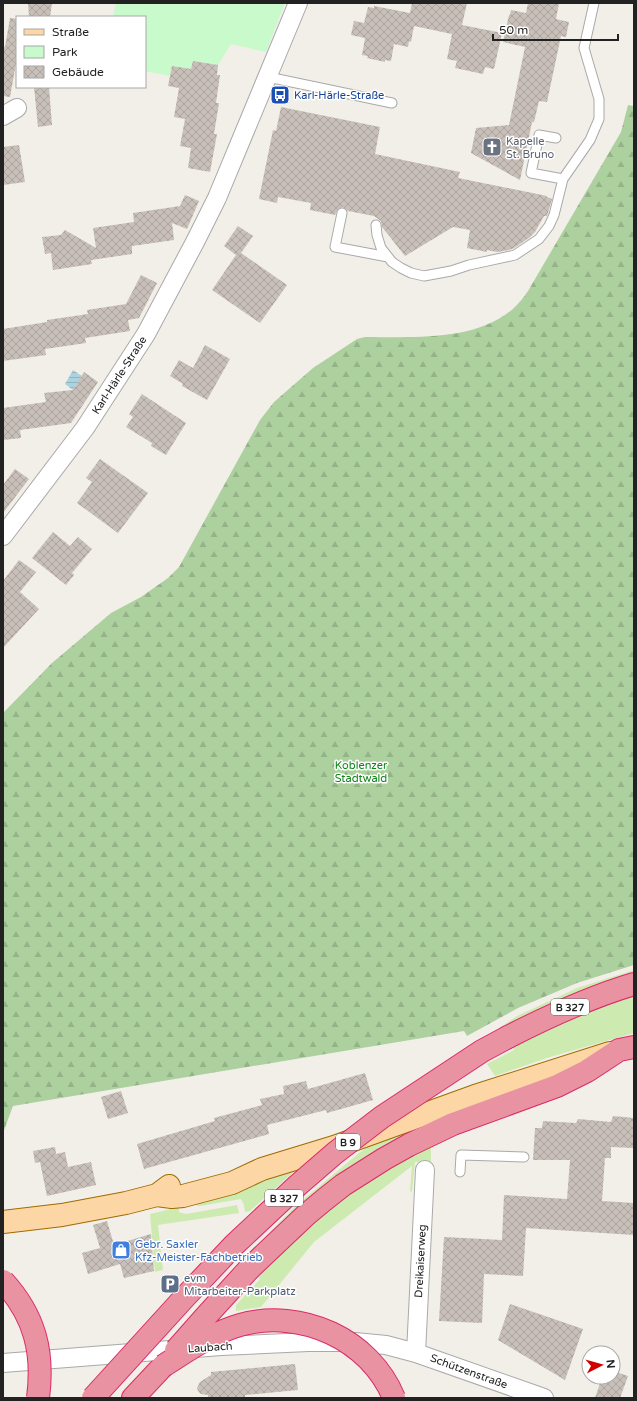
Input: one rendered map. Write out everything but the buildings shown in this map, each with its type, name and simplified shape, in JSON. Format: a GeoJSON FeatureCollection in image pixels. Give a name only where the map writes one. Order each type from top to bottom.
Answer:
{"type":"FeatureCollection","features":[{"type":"Feature","properties":{"kind":"highway","name":"B 327"},"geometry":{"type":"LineString","coordinates":[[93,1398],[234,1245],[298,1185],[335,1153],[382,1117],[482,1051],[508,1037],[584,1001],[634,984]]}},
{"type":"Feature","properties":{"kind":"highway","name":"B 327"},"geometry":{"type":"LineString","coordinates":[[133,1398],[249,1269],[295,1225],[343,1185],[409,1145],[454,1124],[557,1086],[587,1071],[626,1048]]}},
{"type":"Feature","properties":{"kind":"highway"},"geometry":{"type":"LineString","coordinates":[[3,1281],[25,1311],[33,1329],[38,1348],[40,1366],[38,1398]]}},
{"type":"Feature","properties":{"kind":"highway"},"geometry":{"type":"LineString","coordinates":[[163,1366],[202,1342],[230,1328],[263,1321],[291,1321],[318,1328],[340,1338],[354,1348],[371,1362],[379,1372],[394,1398]]}},
{"type":"Feature","properties":{"kind":"main road","name":"B 9"},"geometry":{"type":"LineString","coordinates":[[3,1222],[126,1203],[157,1195],[168,1186],[180,1182],[230,1171],[262,1169],[334,1147],[548,1071],[626,1048]]}},
{"type":"Feature","properties":{"kind":"street","name":"Karl-Härle-Straße"},"geometry":{"type":"LineString","coordinates":[[3,536],[85,428],[146,334],[217,198],[298,3]]}},
{"type":"Feature","properties":{"kind":"street","name":"Dreikaiserweg"},"geometry":{"type":"LineString","coordinates":[[416,1353],[425,1170]]}},
{"type":"Feature","properties":{"kind":"street","name":"Laubach"},"geometry":{"type":"LineString","coordinates":[[3,1363],[221,1346],[327,1341],[377,1344],[416,1353]]}},
{"type":"Feature","properties":{"kind":"street","name":"Schützenstraße"},"geometry":{"type":"LineString","coordinates":[[416,1353],[544,1398]]}},
{"type":"Feature","properties":{"kind":"lane"},"geometry":{"type":"LineString","coordinates":[[376,225],[381,248],[392,262],[411,273],[424,276],[515,255],[530,247],[539,239],[549,226],[554,215],[563,179],[590,140],[599,119],[599,99],[584,48],[594,3]]}},
{"type":"Feature","properties":{"kind":"lane"},"geometry":{"type":"LineString","coordinates":[[268,77],[392,103]]}},
{"type":"Feature","properties":{"kind":"lane"},"geometry":{"type":"LineString","coordinates":[[556,138],[539,134],[530,173],[563,179]]}},
{"type":"Feature","properties":{"kind":"lane"},"geometry":{"type":"LineString","coordinates":[[342,213],[335,247],[388,257]]}},
{"type":"Feature","properties":{"kind":"lane"},"geometry":{"type":"LineString","coordinates":[[460,1172],[461,1155],[524,1157]]}},
{"type":"Feature","properties":{"kind":"green space"},"geometry":{"type":"Polygon","coordinates":[[[116,3],[285,3],[266,52],[231,44],[218,65],[193,61],[191,69],[172,66],[170,76],[146,71],[146,16],[113,16],[116,3]]]}},
{"type":"Feature","properties":{"kind":"green space","name":"Koblenzer Stadtwald"},"geometry":{"type":"Polygon","coordinates":[[[628,105],[634,106],[634,965],[577,983],[518,1008],[467,1036],[464,1031],[13,1106],[3,1133],[3,713],[52,663],[111,613],[141,597],[168,578],[179,567],[260,420],[274,402],[313,368],[357,339],[365,337],[423,337],[463,332],[481,327],[499,319],[514,308],[528,291],[621,132],[628,105]]]}},
{"type":"Feature","properties":{"kind":"green space"},"geometry":{"type":"Polygon","coordinates":[[[634,970],[634,975],[504,1029],[502,1026],[517,1016],[577,988],[634,970]]]}},
{"type":"Feature","properties":{"kind":"green space"},"geometry":{"type":"Polygon","coordinates":[[[634,996],[634,1033],[550,1057],[495,1076],[487,1064],[514,1050],[512,1045],[602,1005],[634,996]]]}},
{"type":"Feature","properties":{"kind":"green space"},"geometry":{"type":"Polygon","coordinates":[[[429,1121],[430,1125],[332,1181],[285,1219],[242,1262],[240,1261],[299,1203],[359,1153],[375,1142],[429,1121]]]}},
{"type":"Feature","properties":{"kind":"green space"},"geometry":{"type":"Polygon","coordinates":[[[431,1146],[431,1162],[415,1162],[412,1192],[410,1191],[412,1166],[314,1242],[261,1307],[236,1311],[236,1305],[260,1279],[258,1277],[300,1235],[327,1211],[370,1180],[431,1146]]]}},
{"type":"Feature","properties":{"kind":"green space"},"geometry":{"type":"Polygon","coordinates":[[[298,1168],[250,1211],[245,1212],[241,1199],[200,1206],[190,1204],[298,1168]]]}},
{"type":"Feature","properties":{"kind":"green space"},"geometry":{"type":"Polygon","coordinates":[[[237,1205],[239,1213],[158,1225],[163,1270],[155,1272],[150,1214],[179,1207],[179,1212],[186,1214],[237,1205]]]}},
{"type":"Feature","properties":{"kind":"water"},"geometry":{"type":"Polygon","coordinates":[[[73,370],[82,376],[73,390],[65,384],[73,370]]]}},
{"type":"Feature","properties":{"kind":"place","name":"Karl-Härle-Straße"},"geometry":{"type":"Point","coordinates":[280,95]}},
{"type":"Feature","properties":{"kind":"place","name":"Kapelle St. Bruno"},"geometry":{"type":"Point","coordinates":[492,147]}},
{"type":"Feature","properties":{"kind":"place","name":"Gebr. Saxler Kfz-Meister-Fachbetrieb"},"geometry":{"type":"Point","coordinates":[121,1250]}},
{"type":"Feature","properties":{"kind":"place","name":"evm Mitarbeiter-Parkplatz"},"geometry":{"type":"Point","coordinates":[170,1284]}}]}
